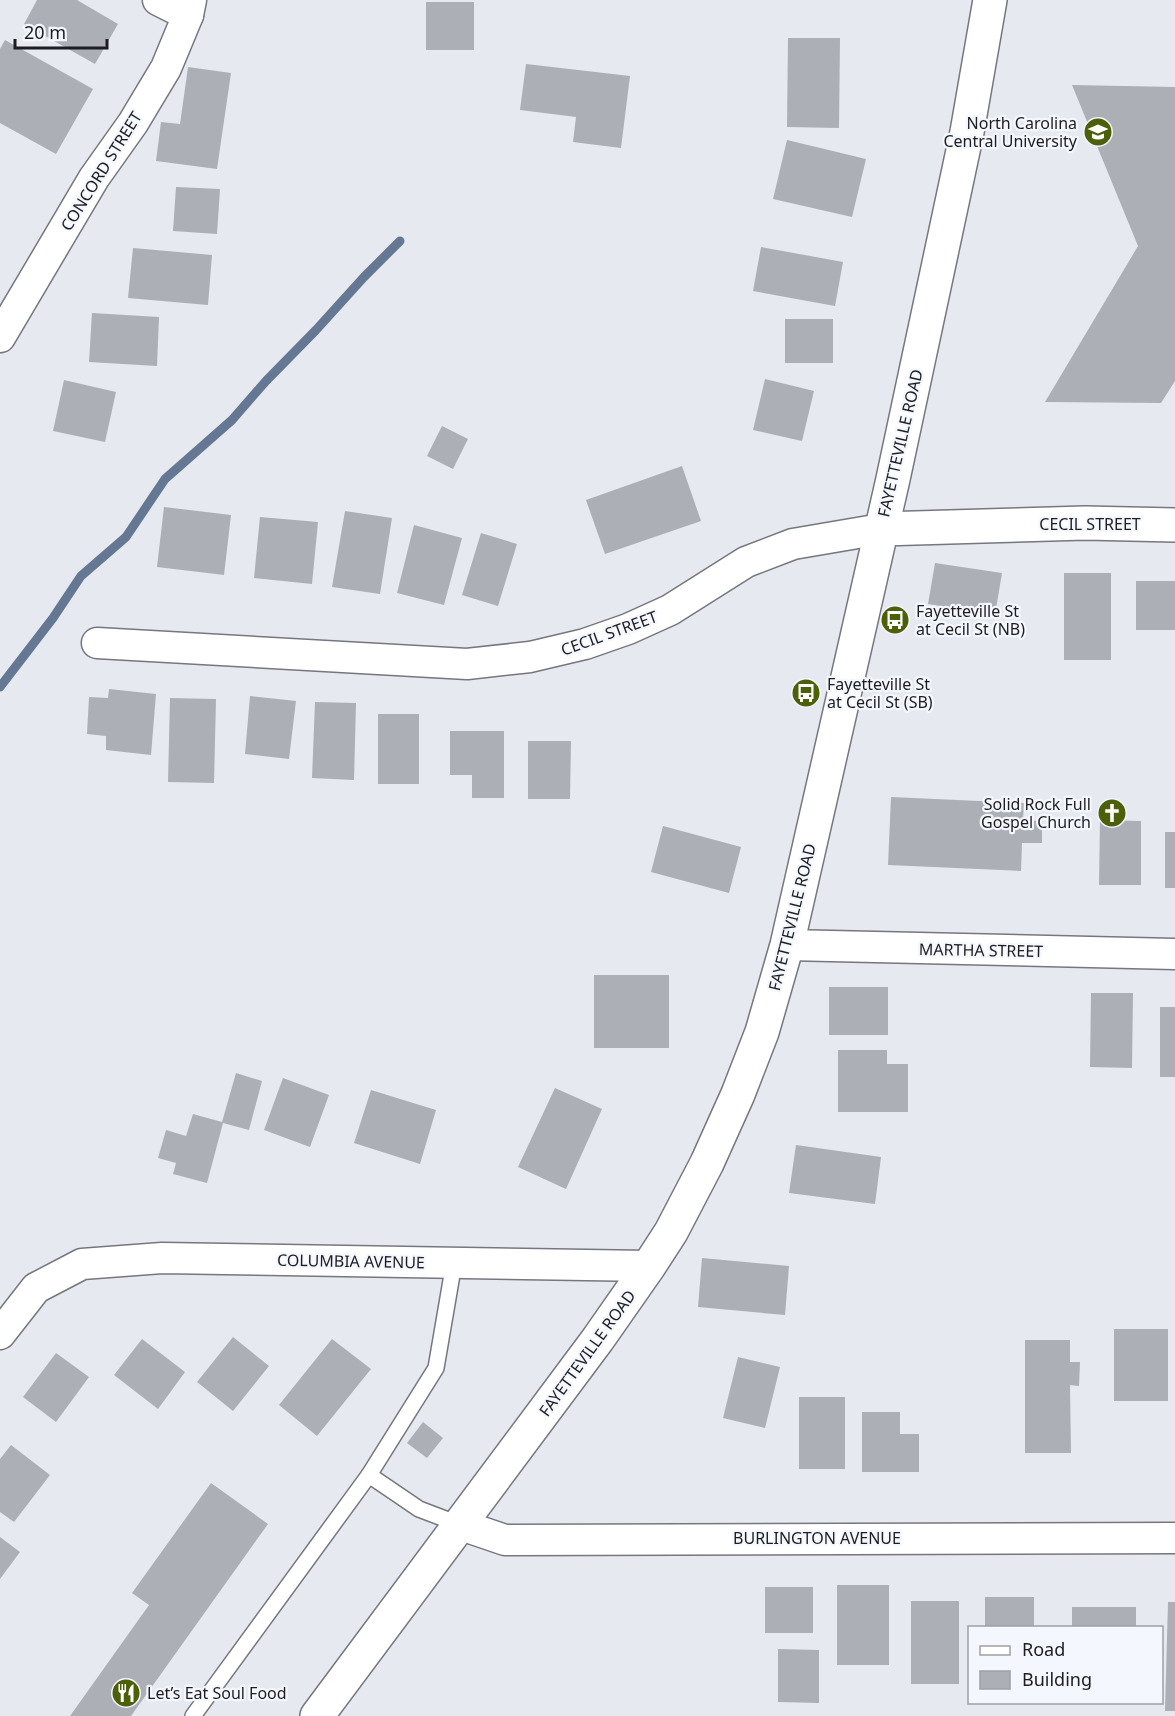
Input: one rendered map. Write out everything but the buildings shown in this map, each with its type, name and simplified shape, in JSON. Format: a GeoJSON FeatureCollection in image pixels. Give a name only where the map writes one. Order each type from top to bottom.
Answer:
{"type":"FeatureCollection","features":[{"type":"Feature","properties":{"kind":"main road","name":"FAYETTEVILLE ROAD"},"geometry":{"type":"LineString","coordinates":[[317,1716],[461,1525],[649,1266],[671,1232],[707,1163],[738,1094],[762,1032],[787,945],[893,479],[967,132],[990,0]]}},
{"type":"Feature","properties":{"kind":"main road","name":"CECIL STREET"},"geometry":{"type":"LineString","coordinates":[[880,529],[1074,524],[1175,525]]}},
{"type":"Feature","properties":{"kind":"street"},"geometry":{"type":"LineString","coordinates":[[158,0],[189,8]]}},
{"type":"Feature","properties":{"kind":"street","name":"CONCORD STREET"},"geometry":{"type":"LineString","coordinates":[[0,337],[94,178],[133,123],[166,68],[189,8]]}},
{"type":"Feature","properties":{"kind":"street","name":"CECIL STREET"},"geometry":{"type":"LineString","coordinates":[[97,643],[467,664],[530,657],[585,644],[628,629],[670,609],[746,562],[793,544],[880,529]]}},
{"type":"Feature","properties":{"kind":"street","name":"MARTHA STREET"},"geometry":{"type":"LineString","coordinates":[[787,945],[1175,954]]}},
{"type":"Feature","properties":{"kind":"street","name":"COLUMBIA AVENUE"},"geometry":{"type":"LineString","coordinates":[[0,1334],[36,1288],[82,1264],[162,1258],[649,1266]]}},
{"type":"Feature","properties":{"kind":"street","name":"BURLINGTON AVENUE"},"geometry":{"type":"LineString","coordinates":[[461,1525],[505,1540],[1175,1538]]}},
{"type":"Feature","properties":{"kind":"lane"},"geometry":{"type":"LineString","coordinates":[[192,1716],[369,1475],[436,1368],[454,1263]]}},
{"type":"Feature","properties":{"kind":"lane"},"geometry":{"type":"LineString","coordinates":[[369,1475],[419,1509],[461,1525]]}},
{"type":"Feature","properties":{"kind":"waterway"},"geometry":{"type":"LineString","coordinates":[[0,687],[53,618],[81,576],[126,537],[165,479],[232,420],[266,381],[400,241]]}},
{"type":"Feature","properties":{"kind":"place","name":"North Carolina Central University"},"geometry":{"type":"Point","coordinates":[1098,132]}},
{"type":"Feature","properties":{"kind":"place","name":"Fayetteville St at Cecil St (NB)"},"geometry":{"type":"Point","coordinates":[895,620]}},
{"type":"Feature","properties":{"kind":"place","name":"Fayetteville St at Cecil St (SB)"},"geometry":{"type":"Point","coordinates":[806,693]}},
{"type":"Feature","properties":{"kind":"place","name":"Solid Rock Full Gospel Church"},"geometry":{"type":"Point","coordinates":[1112,813]}},
{"type":"Feature","properties":{"kind":"place","name":"Let’s Eat Soul Food"},"geometry":{"type":"Point","coordinates":[126,1693]}}]}
